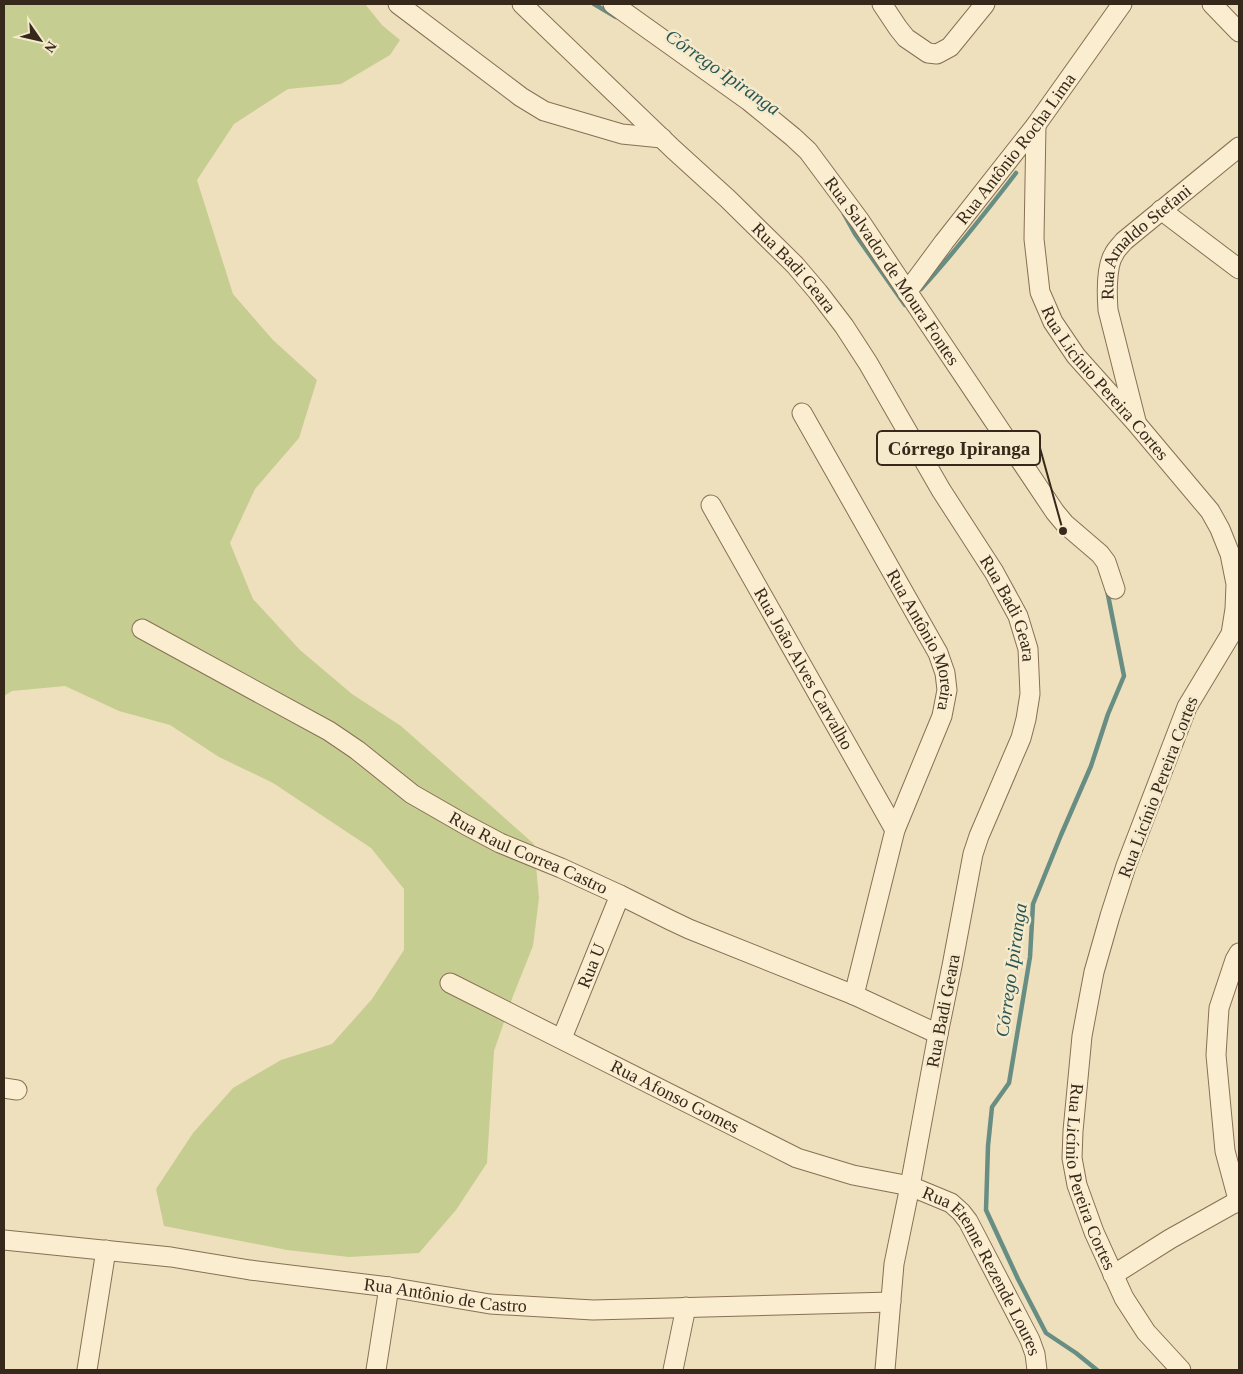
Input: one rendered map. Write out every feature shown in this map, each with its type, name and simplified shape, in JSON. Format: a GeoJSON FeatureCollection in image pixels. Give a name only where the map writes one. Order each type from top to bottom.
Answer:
{"type":"FeatureCollection","features":[{"type":"Feature","properties":{"kind":"street"},"geometry":{"type":"LineString","coordinates":[[398,4],[536,107],[622,134],[662,138]]}},
{"type":"Feature","properties":{"kind":"street","name":"Rua Badi Geara"},"geometry":{"type":"LineString","coordinates":[[522,4],[728,199],[795,265],[818,292],[844,326],[868,363],[941,490],[994,572],[1018,616],[1028,649],[1030,694],[1021,738],[973,854],[894,1264],[884,1370]]}},
{"type":"Feature","properties":{"kind":"street","name":"Rua Salvador de Moura Fontes"},"geometry":{"type":"LineString","coordinates":[[613,4],[749,101],[808,151],[860,221],[1055,512],[1065,524],[1100,554],[1106,562],[1115,589]]}},
{"type":"Feature","properties":{"kind":"street"},"geometry":{"type":"LineString","coordinates":[[882,4],[906,38],[928,53],[937,54],[950,47],[985,4]]}},
{"type":"Feature","properties":{"kind":"street","name":"Rua Antônio Rocha Lima"},"geometry":{"type":"LineString","coordinates":[[907,292],[1036,125],[1122,4]]}},
{"type":"Feature","properties":{"kind":"street"},"geometry":{"type":"LineString","coordinates":[[1212,4],[1239,32]]}},
{"type":"Feature","properties":{"kind":"street","name":"Rua Licínio Pereira Cortes"},"geometry":{"type":"LineString","coordinates":[[1036,125],[1034,239],[1040,292],[1053,322],[1076,356],[1136,423],[1210,511],[1230,554],[1236,584],[1235,634],[1187,707],[1126,866],[1094,972],[1082,1036],[1072,1158],[1077,1185],[1085,1208],[1124,1298],[1146,1332],[1181,1370]]}},
{"type":"Feature","properties":{"kind":"street","name":"Rua Arnaldo Stefani"},"geometry":{"type":"LineString","coordinates":[[1136,423],[1108,310],[1109,272],[1113,255],[1124,241],[1239,147]]}},
{"type":"Feature","properties":{"kind":"street"},"geometry":{"type":"LineString","coordinates":[[1161,210],[1239,269]]}},
{"type":"Feature","properties":{"kind":"street","name":"Rua Antônio Moreira"},"geometry":{"type":"LineString","coordinates":[[802,413],[938,653],[945,673],[947,690],[942,716],[895,830],[854,995]]}},
{"type":"Feature","properties":{"kind":"street","name":"Rua João Alves Carvalho"},"geometry":{"type":"LineString","coordinates":[[711,505],[895,830]]}},
{"type":"Feature","properties":{"kind":"street","name":"Rua Raul Correa Castro"},"geometry":{"type":"LineString","coordinates":[[142,628],[328,731],[357,750],[412,794],[500,843],[561,868],[689,929],[854,995],[938,1034]]}},
{"type":"Feature","properties":{"kind":"street","name":"Rua U"},"geometry":{"type":"LineString","coordinates":[[562,1038],[620,895]]}},
{"type":"Feature","properties":{"kind":"street"},"geometry":{"type":"LineString","coordinates":[[1113,1275],[1170,1239],[1239,1202],[1225,1151],[1216,1055],[1219,1008],[1239,953]]}},
{"type":"Feature","properties":{"kind":"street","name":"Rua Afonso Gomes"},"geometry":{"type":"LineString","coordinates":[[450,983],[798,1158],[853,1175],[910,1186]]}},
{"type":"Feature","properties":{"kind":"street","name":"Rua Etenne Rezende Loures"},"geometry":{"type":"LineString","coordinates":[[910,1186],[951,1203],[968,1221],[1030,1340],[1035,1354],[1037,1370]]}},
{"type":"Feature","properties":{"kind":"street","name":"Rua Antônio de Castro"},"geometry":{"type":"LineString","coordinates":[[4,1240],[171,1257],[250,1270],[389,1287],[490,1304],[593,1310],[890,1302]]}},
{"type":"Feature","properties":{"kind":"street"},"geometry":{"type":"LineString","coordinates":[[87,1370],[106,1250]]}},
{"type":"Feature","properties":{"kind":"street"},"geometry":{"type":"LineString","coordinates":[[376,1370],[389,1287]]}},
{"type":"Feature","properties":{"kind":"street"},"geometry":{"type":"LineString","coordinates":[[673,1370],[686,1307]]}},
{"type":"Feature","properties":{"kind":"green space"},"geometry":{"type":"Polygon","coordinates":[[[4,4],[365,4],[382,25],[400,40],[390,55],[341,84],[288,89],[234,124],[197,180],[233,294],[273,340],[317,380],[299,438],[255,489],[230,543],[253,599],[300,650],[352,694],[401,726],[534,844],[539,898],[533,946],[494,1051],[487,1163],[456,1210],[419,1253],[349,1257],[287,1250],[164,1226],[156,1189],[193,1133],[233,1088],[281,1060],[332,1044],[372,999],[404,950],[404,889],[371,848],[273,783],[219,757],[170,725],[119,711],[65,686],[12,691],[4,696],[4,4]]]}},
{"type":"Feature","properties":{"kind":"waterway","name":"Córrego Ipiranga"},"geometry":{"type":"LineString","coordinates":[[594,4],[616,17]]}},
{"type":"Feature","properties":{"kind":"waterway"},"geometry":{"type":"LineString","coordinates":[[921,289],[982,217],[1016,173]]}},
{"type":"Feature","properties":{"kind":"waterway","name":"Córrego Ipiranga"},"geometry":{"type":"LineString","coordinates":[[844,214],[855,234],[905,305]]}},
{"type":"Feature","properties":{"kind":"waterway","name":"Córrego Ipiranga"},"geometry":{"type":"LineString","coordinates":[[1097,1370],[1046,1333],[986,1210],[988,1146],[992,1107],[1009,1083],[1030,957],[1033,904],[1091,766],[1108,714],[1124,676],[1107,590]]}},
{"type":"Feature","properties":{"kind":"place","name":"Córrego Ipiranga"},"geometry":{"type":"Point","coordinates":[1063,531]}}]}
